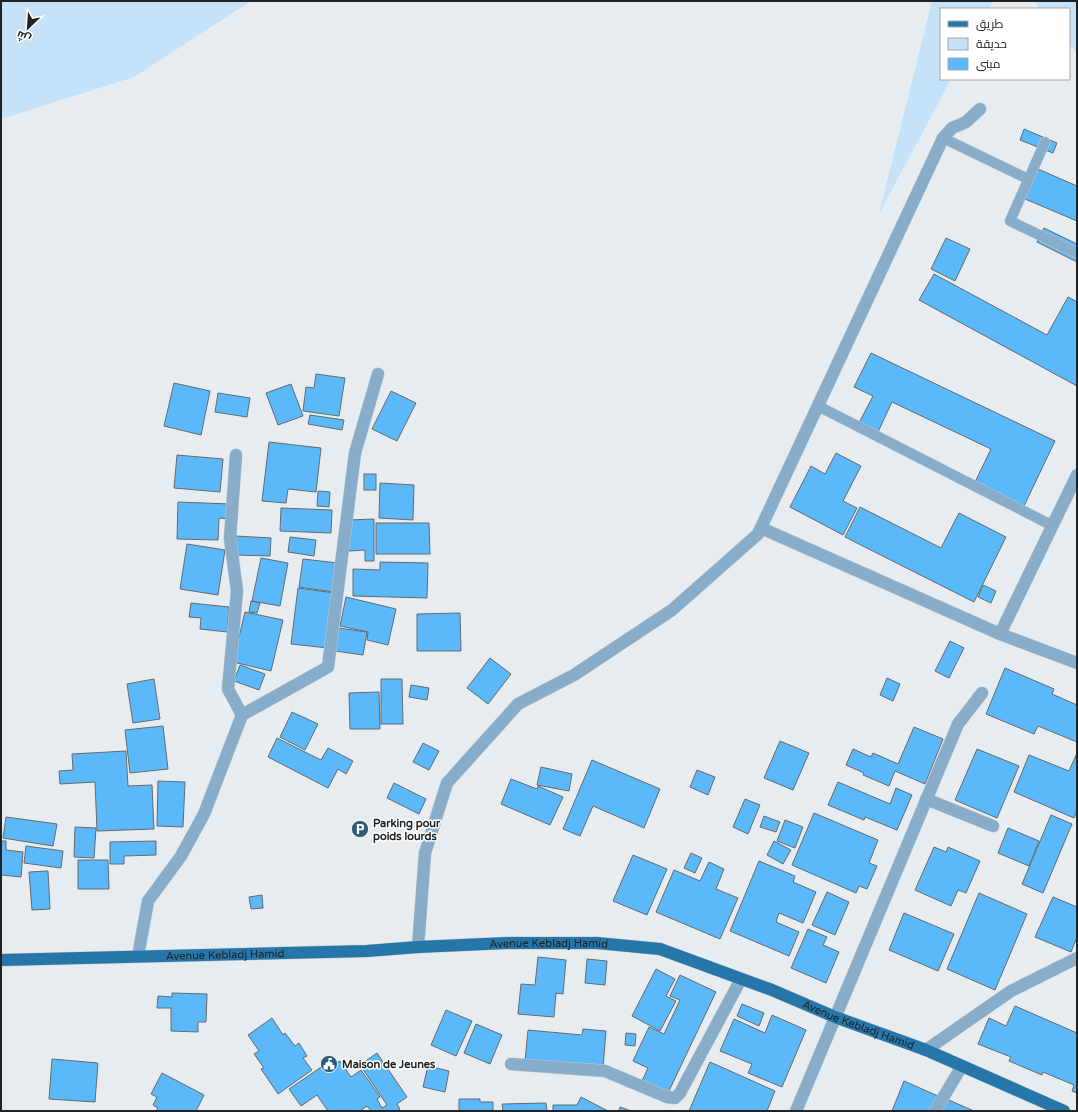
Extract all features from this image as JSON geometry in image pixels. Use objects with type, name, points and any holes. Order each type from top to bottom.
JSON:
[{"type":"main road","name":"Avenue Kebladj Hamid","points":[[1,960],[367,951],[507,943],[597,943],[660,949],[772,990],[835,1017],[926,1050],[1064,1111]]},
{"type":"street","points":[[418,947],[425,853],[447,783],[518,704],[574,676],[672,610],[758,534],[943,138],[952,128],[966,122],[980,109]]},
{"type":"street","points":[[138,956],[148,901],[181,856],[204,814],[242,715],[328,667],[355,452],[378,374]]},
{"type":"street","points":[[236,455],[230,538],[238,591],[228,689],[242,715]]},
{"type":"street","points":[[1000,634],[1077,475]]},
{"type":"street","points":[[761,528],[1000,634],[1077,663]]},
{"type":"street","points":[[796,1111],[958,724],[982,693]]},
{"type":"street","points":[[926,799],[993,826]]},
{"type":"street","points":[[926,1050],[1011,991],[1077,958]]},
{"type":"street","points":[[510,1064],[605,1071],[667,1097],[675,1098],[680,1093],[741,979]]},
{"type":"street","points":[[936,1111],[962,1066]]},
{"type":"lane","points":[[943,138],[1028,179]]},
{"type":"lane","points":[[1045,142],[1010,221],[1077,253]]},
{"type":"lane","points":[[818,406],[1053,526]]},
{"type":"green space","points":[[1,1],[251,1],[134,77],[1,119]]},
{"type":"green space","points":[[932,1],[993,1],[990,8],[940,8],[940,80],[950,80],[879,214]]},
{"type":"green space","points":[[1034,1],[1077,1],[1077,53],[1070,45],[1070,8],[1039,8]]},
{"type":"building","points":[[1024,129],[1057,143],[1053,153],[1020,140]]},
{"type":"building","points":[[1038,169],[1077,186],[1077,221],[1025,199]]},
{"type":"building","points":[[1044,228],[1077,244],[1077,262],[1037,242]]},
{"type":"building","points":[[946,238],[970,249],[955,281],[931,269]]},
{"type":"building","points":[[934,274],[1047,335],[1068,297],[1077,302],[1077,386],[919,300]]},
{"type":"building","points":[[871,353],[1055,441],[1024,506],[975,482],[991,449],[892,402],[878,432],[859,423],[873,396],[854,387]]},
{"type":"building","points":[[316,374],[345,378],[339,416],[303,411],[306,387],[314,388]]},
{"type":"building","points":[[174,383],[210,391],[201,435],[164,426]]},
{"type":"building","points":[[291,384],[303,416],[278,425],[266,393]]},
{"type":"building","points":[[391,391],[416,403],[397,441],[372,429]]},
{"type":"building","points":[[218,393],[250,398],[247,417],[215,412]]},
{"type":"building","points":[[310,415],[344,420],[342,430],[308,424]]},
{"type":"building","points":[[269,442],[321,448],[316,492],[288,489],[286,503],[262,501]]},
{"type":"building","points":[[836,453],[861,466],[843,501],[857,508],[843,535],[790,507],[811,466],[825,474]]},
{"type":"building","points":[[177,455],[223,459],[220,492],[174,488]]},
{"type":"building","points":[[364,474],[376,474],[376,490],[364,490]]},
{"type":"building","points":[[380,483],[414,485],[413,520],[379,518]]},
{"type":"building","points":[[318,491],[330,492],[329,507],[317,506]]},
{"type":"building","points":[[178,502],[230,504],[230,519],[219,518],[218,540],[177,539]]},
{"type":"building","points":[[860,507],[941,548],[959,513],[1006,537],[974,602],[845,537]]},
{"type":"building","points":[[281,508],[332,510],[331,533],[280,531]]},
{"type":"building","points":[[374,519],[374,561],[365,561],[365,550],[349,551],[349,520]]},
{"type":"building","points":[[376,523],[429,523],[430,554],[376,554]]},
{"type":"building","points":[[236,536],[271,538],[270,556],[235,555]]},
{"type":"building","points":[[290,537],[316,540],[314,556],[288,552]]},
{"type":"building","points":[[187,544],[225,550],[218,595],[180,589]]},
{"type":"building","points":[[261,558],[288,563],[280,606],[252,601]]},
{"type":"building","points":[[303,559],[338,563],[334,592],[299,587]]},
{"type":"building","points":[[380,562],[428,563],[427,598],[353,596],[353,569],[380,570]]},
{"type":"building","points":[[983,585],[996,591],[991,603],[978,597]]},
{"type":"building","points":[[298,588],[335,593],[328,648],[291,644]]},
{"type":"building","points":[[346,597],[396,609],[388,645],[367,640],[368,632],[340,626]]},
{"type":"building","points":[[251,601],[260,603],[257,613],[249,612]]},
{"type":"building","points":[[191,603],[229,607],[227,632],[200,629],[201,618],[189,617]]},
{"type":"building","points":[[245,612],[283,620],[271,671],[233,662]]},
{"type":"building","points":[[460,613],[461,651],[417,651],[417,614]]},
{"type":"building","points":[[338,628],[367,632],[363,655],[335,651]]},
{"type":"building","points":[[950,641],[964,648],[949,678],[935,671]]},
{"type":"building","points":[[490,658],[511,674],[488,704],[467,688]]},
{"type":"building","points":[[240,665],[265,674],[259,690],[234,681]]},
{"type":"building","points":[[1005,668],[1054,689],[1052,694],[1077,705],[1077,742],[1038,726],[1034,734],[986,714]]},
{"type":"building","points":[[887,678],[900,684],[893,701],[880,695]]},
{"type":"building","points":[[154,679],[160,719],[133,723],[127,684]]},
{"type":"building","points":[[381,679],[402,679],[403,724],[381,724]]},
{"type":"building","points":[[411,685],[429,688],[427,700],[409,697]]},
{"type":"building","points":[[379,692],[380,729],[350,729],[349,693]]},
{"type":"building","points":[[292,712],[318,724],[305,750],[280,737]]},
{"type":"building","points":[[163,726],[168,769],[130,773],[125,730]]},
{"type":"building","points":[[914,727],[943,739],[925,784],[895,771],[889,786],[863,775],[864,773],[846,765],[853,749],[871,757],[873,753],[898,764]]},
{"type":"building","points":[[277,738],[321,760],[328,748],[353,761],[346,774],[338,769],[328,788],[268,757]]},
{"type":"building","points":[[780,741],[809,753],[793,790],[764,778]]},
{"type":"building","points":[[423,743],[439,751],[429,770],[413,762]]},
{"type":"building","points":[[977,749],[1019,766],[997,818],[955,800]]},
{"type":"building","points":[[126,751],[128,786],[152,785],[154,829],[97,831],[95,782],[60,784],[59,771],[73,770],[72,754]]},
{"type":"building","points":[[1077,753],[1077,811],[1074,818],[1014,792],[1029,755],[1069,771]]},
{"type":"building","points":[[592,760],[660,789],[644,828],[593,806],[580,836],[563,829]]},
{"type":"building","points":[[541,767],[572,774],[569,791],[537,785]]},
{"type":"building","points":[[697,770],[715,777],[708,795],[690,787]]},
{"type":"building","points":[[511,779],[537,789],[538,786],[563,797],[550,825],[501,804]]},
{"type":"building","points":[[158,781],[185,782],[183,827],[157,826]]},
{"type":"building","points":[[838,782],[890,804],[896,788],[912,795],[897,830],[865,817],[864,820],[828,805]]},
{"type":"building","points":[[394,783],[426,799],[419,814],[387,798]]},
{"type":"building","points":[[745,799],[760,805],[748,834],[733,827]]},
{"type":"building","points":[[814,813],[878,840],[869,863],[877,866],[867,889],[859,886],[856,893],[792,865]]},
{"type":"building","points":[[1051,815],[1072,824],[1043,893],[1022,884]]},
{"type":"building","points":[[764,816],[780,822],[776,832],[760,827]]},
{"type":"building","points":[[6,817],[57,824],[53,846],[3,838]]},
{"type":"building","points":[[785,820],[803,827],[795,848],[777,841]]},
{"type":"building","points":[[75,827],[96,828],[94,858],[74,857]]},
{"type":"building","points":[[1008,828],[1039,841],[1029,866],[998,853]]},
{"type":"building","points":[[1,841],[6,841],[6,850],[23,852],[21,877],[1,875]]},
{"type":"building","points":[[156,841],[156,855],[124,856],[124,864],[110,864],[110,842]]},
{"type":"building","points":[[774,841],[791,850],[783,864],[767,855]]},
{"type":"building","points":[[26,846],[63,851],[61,868],[24,863]]},
{"type":"building","points":[[934,847],[946,852],[948,847],[980,861],[966,893],[958,890],[951,906],[915,890]]},
{"type":"building","points":[[691,853],[702,858],[695,873],[684,868]]},
{"type":"building","points":[[633,855],[667,869],[647,915],[613,901]]},
{"type":"building","points":[[78,860],[108,860],[109,889],[78,889]]},
{"type":"building","points":[[759,861],[795,876],[793,882],[816,892],[803,923],[779,913],[776,922],[799,932],[789,956],[730,931]]},
{"type":"building","points":[[709,862],[724,869],[716,889],[738,898],[720,939],[656,912],[674,870],[700,881]]},
{"type":"building","points":[[48,871],[50,909],[32,910],[29,872]]},
{"type":"building","points":[[827,892],[849,902],[835,935],[812,925]]},
{"type":"building","points":[[979,893],[1027,914],[995,990],[947,969]]},
{"type":"building","points":[[262,895],[263,908],[251,909],[249,897]]},
{"type":"building","points":[[1053,897],[1077,907],[1077,937],[1071,952],[1035,937]]},
{"type":"building","points":[[904,913],[954,934],[938,971],[889,950]]},
{"type":"building","points":[[808,929],[827,937],[823,945],[839,952],[826,983],[791,968]]},
{"type":"building","points":[[538,957],[566,960],[563,994],[556,993],[554,1017],[518,1014],[521,984],[535,985]]},
{"type":"building","points":[[587,959],[607,961],[605,985],[585,983]]},
{"type":"building","points":[[656,969],[675,979],[666,996],[676,1001],[660,1031],[632,1016]]},
{"type":"building","points":[[680,975],[716,992],[668,1093],[642,1081],[648,1068],[633,1061],[649,1027],[664,1034],[680,1000],[670,996]]},
{"type":"building","points":[[172,993],[207,994],[206,1022],[198,1022],[198,1032],[171,1031],[171,1008],[157,1008],[158,996],[172,997]]},
{"type":"building","points":[[742,1004],[764,1013],[759,1026],[737,1016]]},
{"type":"building","points":[[1015,1006],[1077,1033],[1077,1093],[1072,1091],[1074,1085],[1043,1072],[1042,1075],[1009,1061],[1011,1057],[978,1044],[989,1018],[1006,1026]]},
{"type":"building","points":[[446,1010],[472,1021],[456,1056],[431,1045]]},
{"type":"building","points":[[772,1015],[806,1030],[782,1087],[748,1073],[752,1064],[720,1051],[734,1019],[765,1033]]},
{"type":"building","points":[[272,1018],[283,1035],[285,1033],[295,1046],[299,1043],[307,1056],[303,1058],[312,1070],[278,1094],[261,1069],[264,1068],[254,1054],[259,1051],[248,1035]]},
{"type":"building","points":[[476,1024],[502,1035],[490,1064],[464,1053]]},
{"type":"building","points":[[583,1029],[606,1031],[603,1067],[525,1061],[528,1030],[582,1035]]},
{"type":"building","points":[[626,1033],[636,1034],[635,1046],[625,1045]]},
{"type":"building","points":[[377,1053],[407,1097],[397,1104],[400,1109],[397,1111],[371,1111],[367,1106],[360,1111],[328,1111],[317,1095],[301,1106],[289,1089],[333,1059],[336,1063],[340,1061],[351,1077],[361,1070],[380,1097],[377,1099],[382,1108],[387,1105],[360,1065]]},
{"type":"building","points":[[52,1059],[98,1063],[95,1102],[49,1099]]},
{"type":"building","points":[[710,1062],[775,1091],[767,1111],[689,1111]]},
{"type":"building","points":[[428,1066],[449,1071],[445,1092],[423,1087]]},
{"type":"building","points":[[162,1073],[204,1095],[196,1111],[156,1111],[158,1108],[153,1105],[157,1097],[151,1094]]},
{"type":"building","points":[[904,1081],[938,1096],[931,1111],[892,1111]]},
{"type":"building","points":[[581,1097],[608,1111],[553,1111],[553,1105],[577,1105]]},
{"type":"building","points":[[944,1098],[974,1111],[939,1111]]},
{"type":"building","points":[[459,1099],[480,1099],[480,1102],[493,1102],[493,1111],[459,1111]]},
{"type":"building","points":[[546,1103],[547,1111],[503,1111],[502,1104]]},
{"type":"building","points":[[620,1107],[631,1111],[619,1111]]},
{"type":"place","name":"Parking pour poids lourds","points":[[360,829]]},
{"type":"place","name":"Maison de Jeunes","points":[[329,1064]]}]
